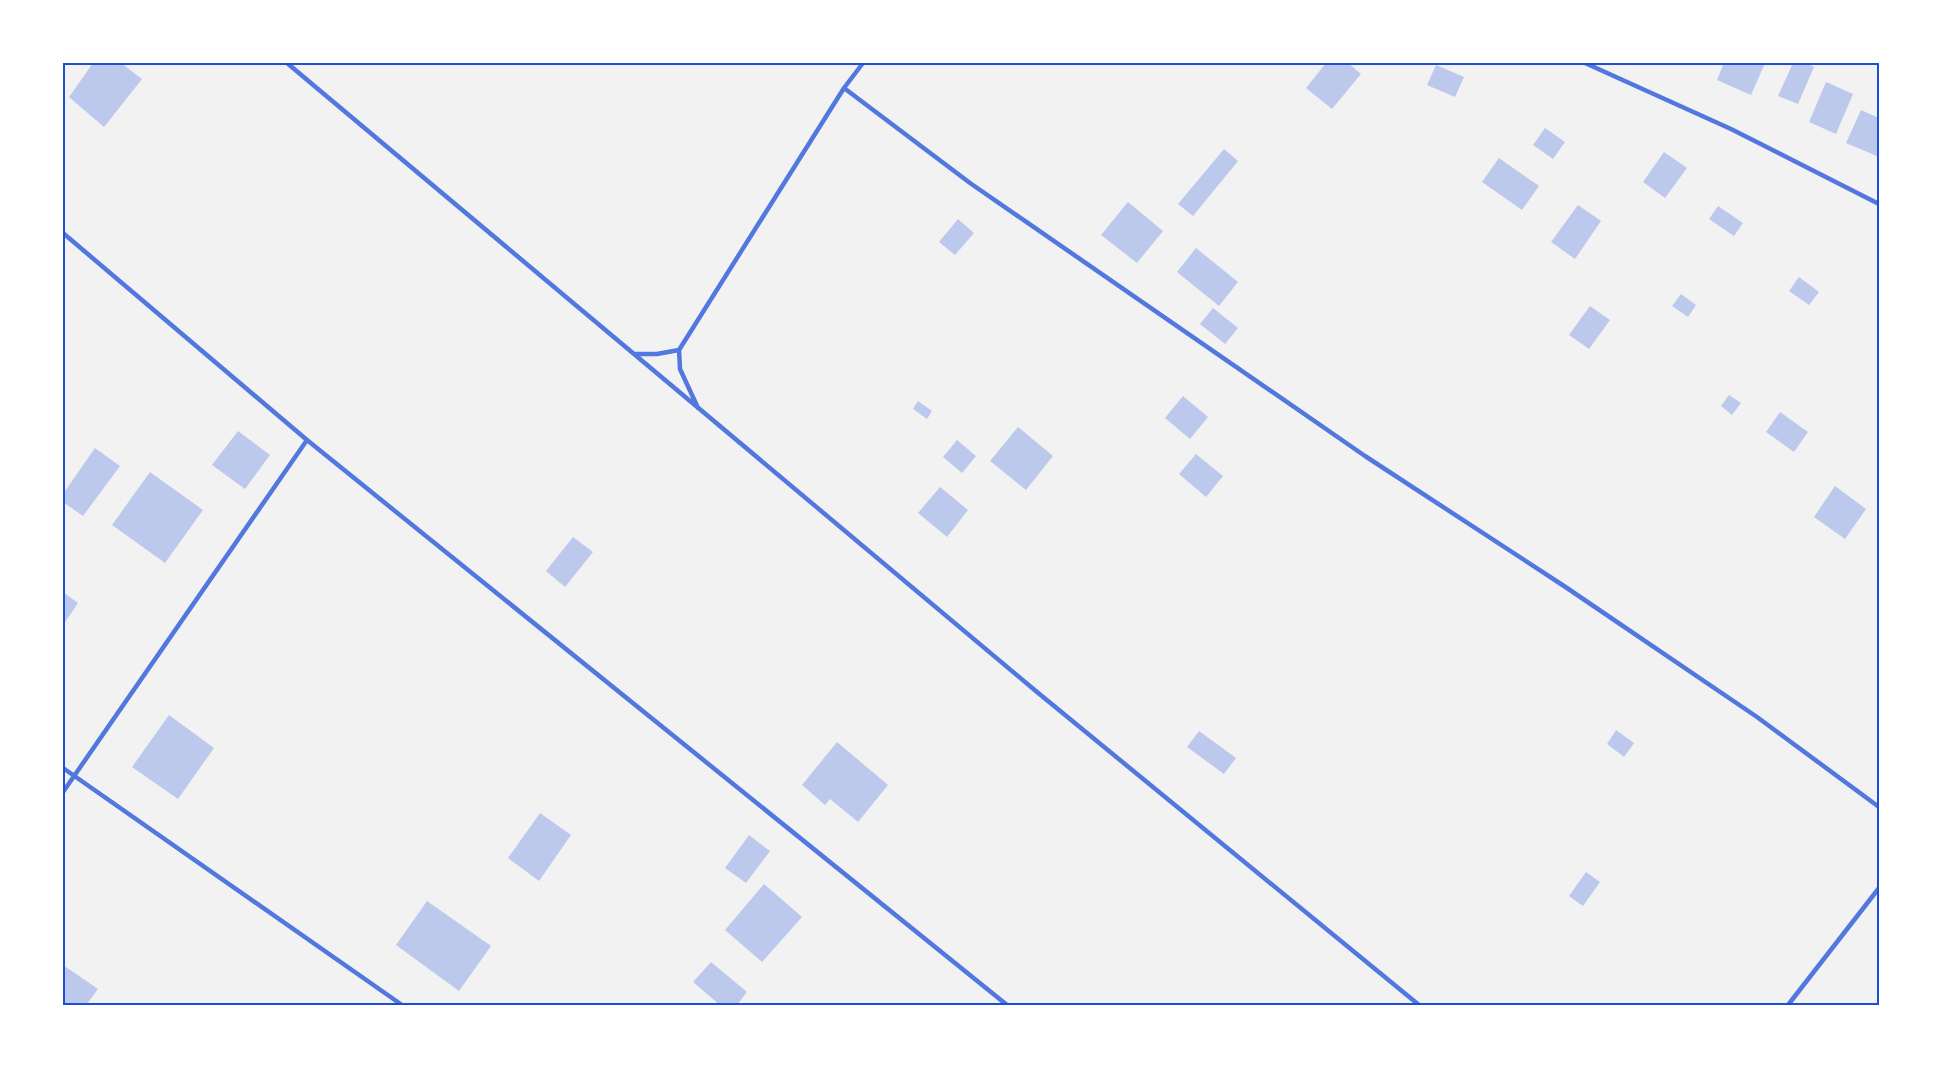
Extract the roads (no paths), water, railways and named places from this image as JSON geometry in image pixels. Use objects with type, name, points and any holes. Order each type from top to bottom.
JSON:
[{"type":"lane","points":[[286,63],[1046,699],[1419,1005]]},
{"type":"lane","points":[[699,410],[680,369],[679,350],[844,88],[863,63]]},
{"type":"lane","points":[[1585,63],[1731,129],[1879,204]]},
{"type":"lane","points":[[844,88],[970,183],[1365,456],[1564,586],[1757,717],[1879,807]]},
{"type":"lane","points":[[63,233],[307,440],[1006,1005]]},
{"type":"lane","points":[[634,354],[657,354],[679,350]]},
{"type":"lane","points":[[63,792],[307,440]]},
{"type":"lane","points":[[63,768],[402,1005]]},
{"type":"lane","points":[[1788,1005],[1879,888]]}]
